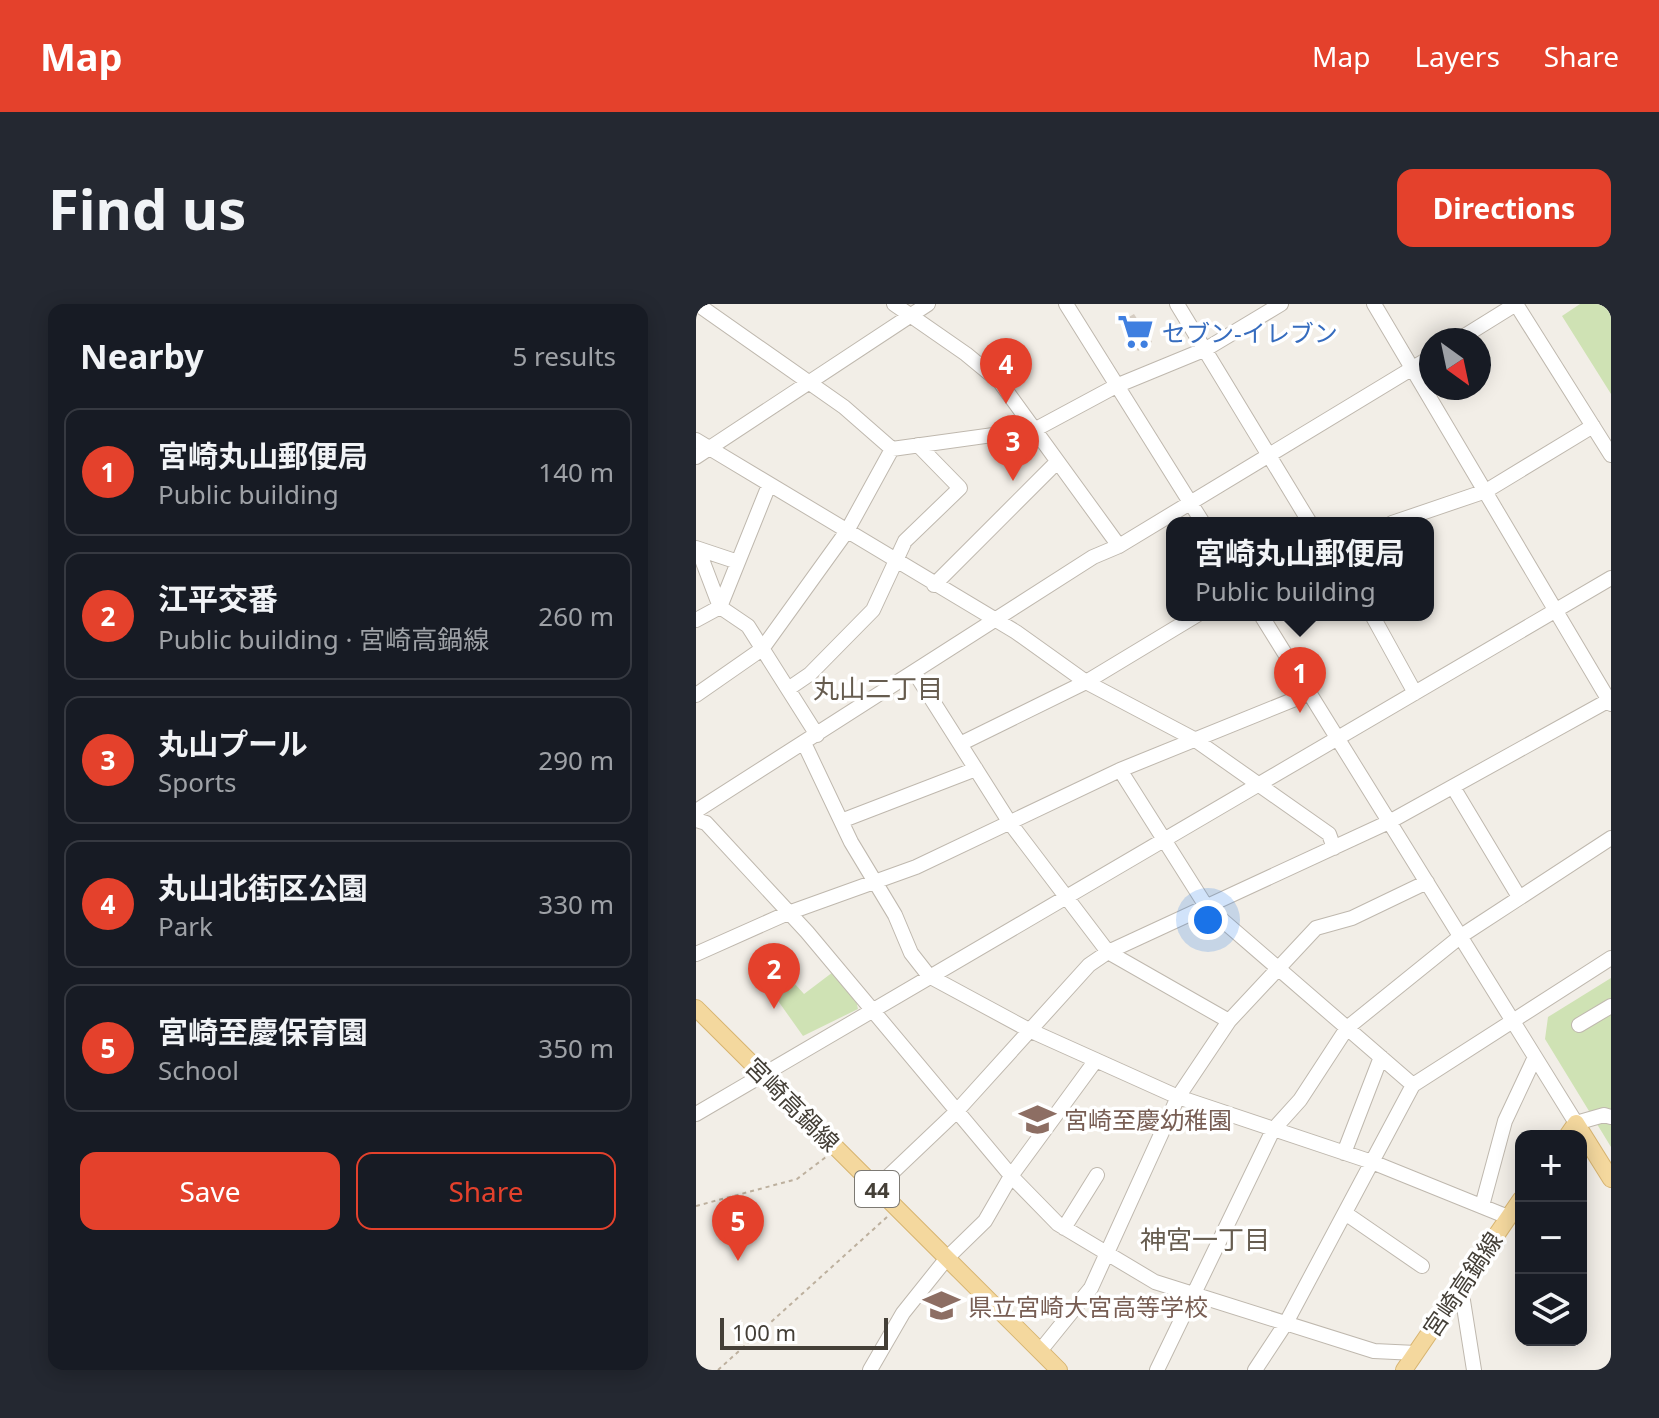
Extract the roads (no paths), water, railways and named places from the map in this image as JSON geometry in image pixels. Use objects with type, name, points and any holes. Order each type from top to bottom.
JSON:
[{"type":"main road","name":"宮崎高鍋線","points":[[696,1008],[1059,1370]]},
{"type":"main road","points":[[1572,1129],[1611,1179]]},
{"type":"main road","name":"宮崎高鍋線","points":[[1404,1370],[1519,1202]]},
{"type":"street","points":[[697,304],[844,407],[892,449],[1036,429],[1116,386],[1206,349],[1281,304]]},
{"type":"street","points":[[894,304],[966,354],[1000,382],[1119,546]]},
{"type":"street","points":[[700,449],[809,385],[928,304]]},
{"type":"street","points":[[1066,304],[1199,517]]},
{"type":"street","points":[[1177,304],[1306,517]]},
{"type":"street","points":[[876,1188],[956,1112],[1089,965],[1108,952],[1389,822],[1610,701],[1374,304]]},
{"type":"street","points":[[1477,328],[1516,304],[1611,455]]},
{"type":"street","points":[[696,811],[1093,557],[1119,546],[1419,365]]},
{"type":"street","points":[[1410,517],[1486,491],[1593,426]]},
{"type":"street","points":[[788,689],[810,674],[873,610],[905,541],[960,488],[918,445]]},
{"type":"street","points":[[700,449],[769,485],[996,620],[1086,682],[1194,739],[1260,782],[1329,834],[1334,848]]},
{"type":"street","points":[[696,695],[762,649],[847,531],[892,449]]},
{"type":"street","points":[[934,585],[1056,463]]},
{"type":"street","points":[[696,620],[720,607],[769,485]]},
{"type":"street","points":[[697,549],[738,562]]},
{"type":"street","points":[[697,549],[720,607],[748,626],[788,689],[841,821],[895,915],[911,953],[929,976],[1029,1030],[1178,1097],[1372,1162],[1508,1217]]},
{"type":"street","points":[[696,1114],[761,1073],[1611,578]]},
{"type":"street","points":[[960,744],[1086,682],[1187,621]]},
{"type":"street","points":[[1265,621],[1535,1057],[1572,1129],[1604,1115],[1611,1117]]},
{"type":"street","points":[[1375,621],[1415,693]]},
{"type":"street","points":[[915,673],[1010,823],[1108,952],[1229,1021]]},
{"type":"street","points":[[696,954],[788,913],[916,867],[1120,770],[1310,693]]},
{"type":"street","points":[[841,821],[976,769]]},
{"type":"street","points":[[1120,770],[1206,906],[1413,1085]]},
{"type":"street","points":[[1453,787],[1519,897]]},
{"type":"street","points":[[696,820],[706,823],[848,979],[870,1010],[1011,1176],[1064,1228],[1155,1282],[1374,1351],[1416,1353]]},
{"type":"street","points":[[1157,1370],[1191,1294],[1273,1130],[1300,1100],[1347,1028],[1461,936],[1611,838]]},
{"type":"street","points":[[1040,1351],[1091,1288],[1178,1097],[1229,1021],[1316,928],[1352,918],[1427,882]]},
{"type":"street","points":[[1255,1370],[1286,1323],[1413,1085],[1610,961]]},
{"type":"street","points":[[1579,1025],[1611,1006]]},
{"type":"street","points":[[1344,1153],[1381,1057]]},
{"type":"street","points":[[1482,1206],[1505,1121],[1535,1057]]},
{"type":"street","points":[[870,1370],[903,1313],[947,1258],[985,1221],[1011,1176],[1096,1060]]},
{"type":"street","points":[[1064,1228],[1097,1175]]},
{"type":"street","points":[[1345,1213],[1422,1266]]},
{"type":"street","points":[[1461,1288],[1474,1370]]},
{"type":"place","name":"セブン-イレブン","points":[[1136,332]]},
{"type":"place","name":"丸山北街区公園","points":[[1006,404]]},
{"type":"place","name":"丸山プール","points":[[1013,481]]},
{"type":"place","name":"宮崎丸山郵便局","points":[[1300,713]]},
{"type":"place","name":"江平交番","points":[[774,1009]]},
{"type":"place","name":"宮崎至慶幼稚園","points":[[1038,1119]]},
{"type":"place","name":"宮崎至慶保育園","points":[[738,1261]]},
{"type":"place","name":"県立宮崎大宮高等学校","points":[[942,1306]]},
{"type":"district","name":"丸山二丁目","points":[[878,688]]},
{"type":"district","name":"神宮一丁目","points":[[1205,1239]]}]
